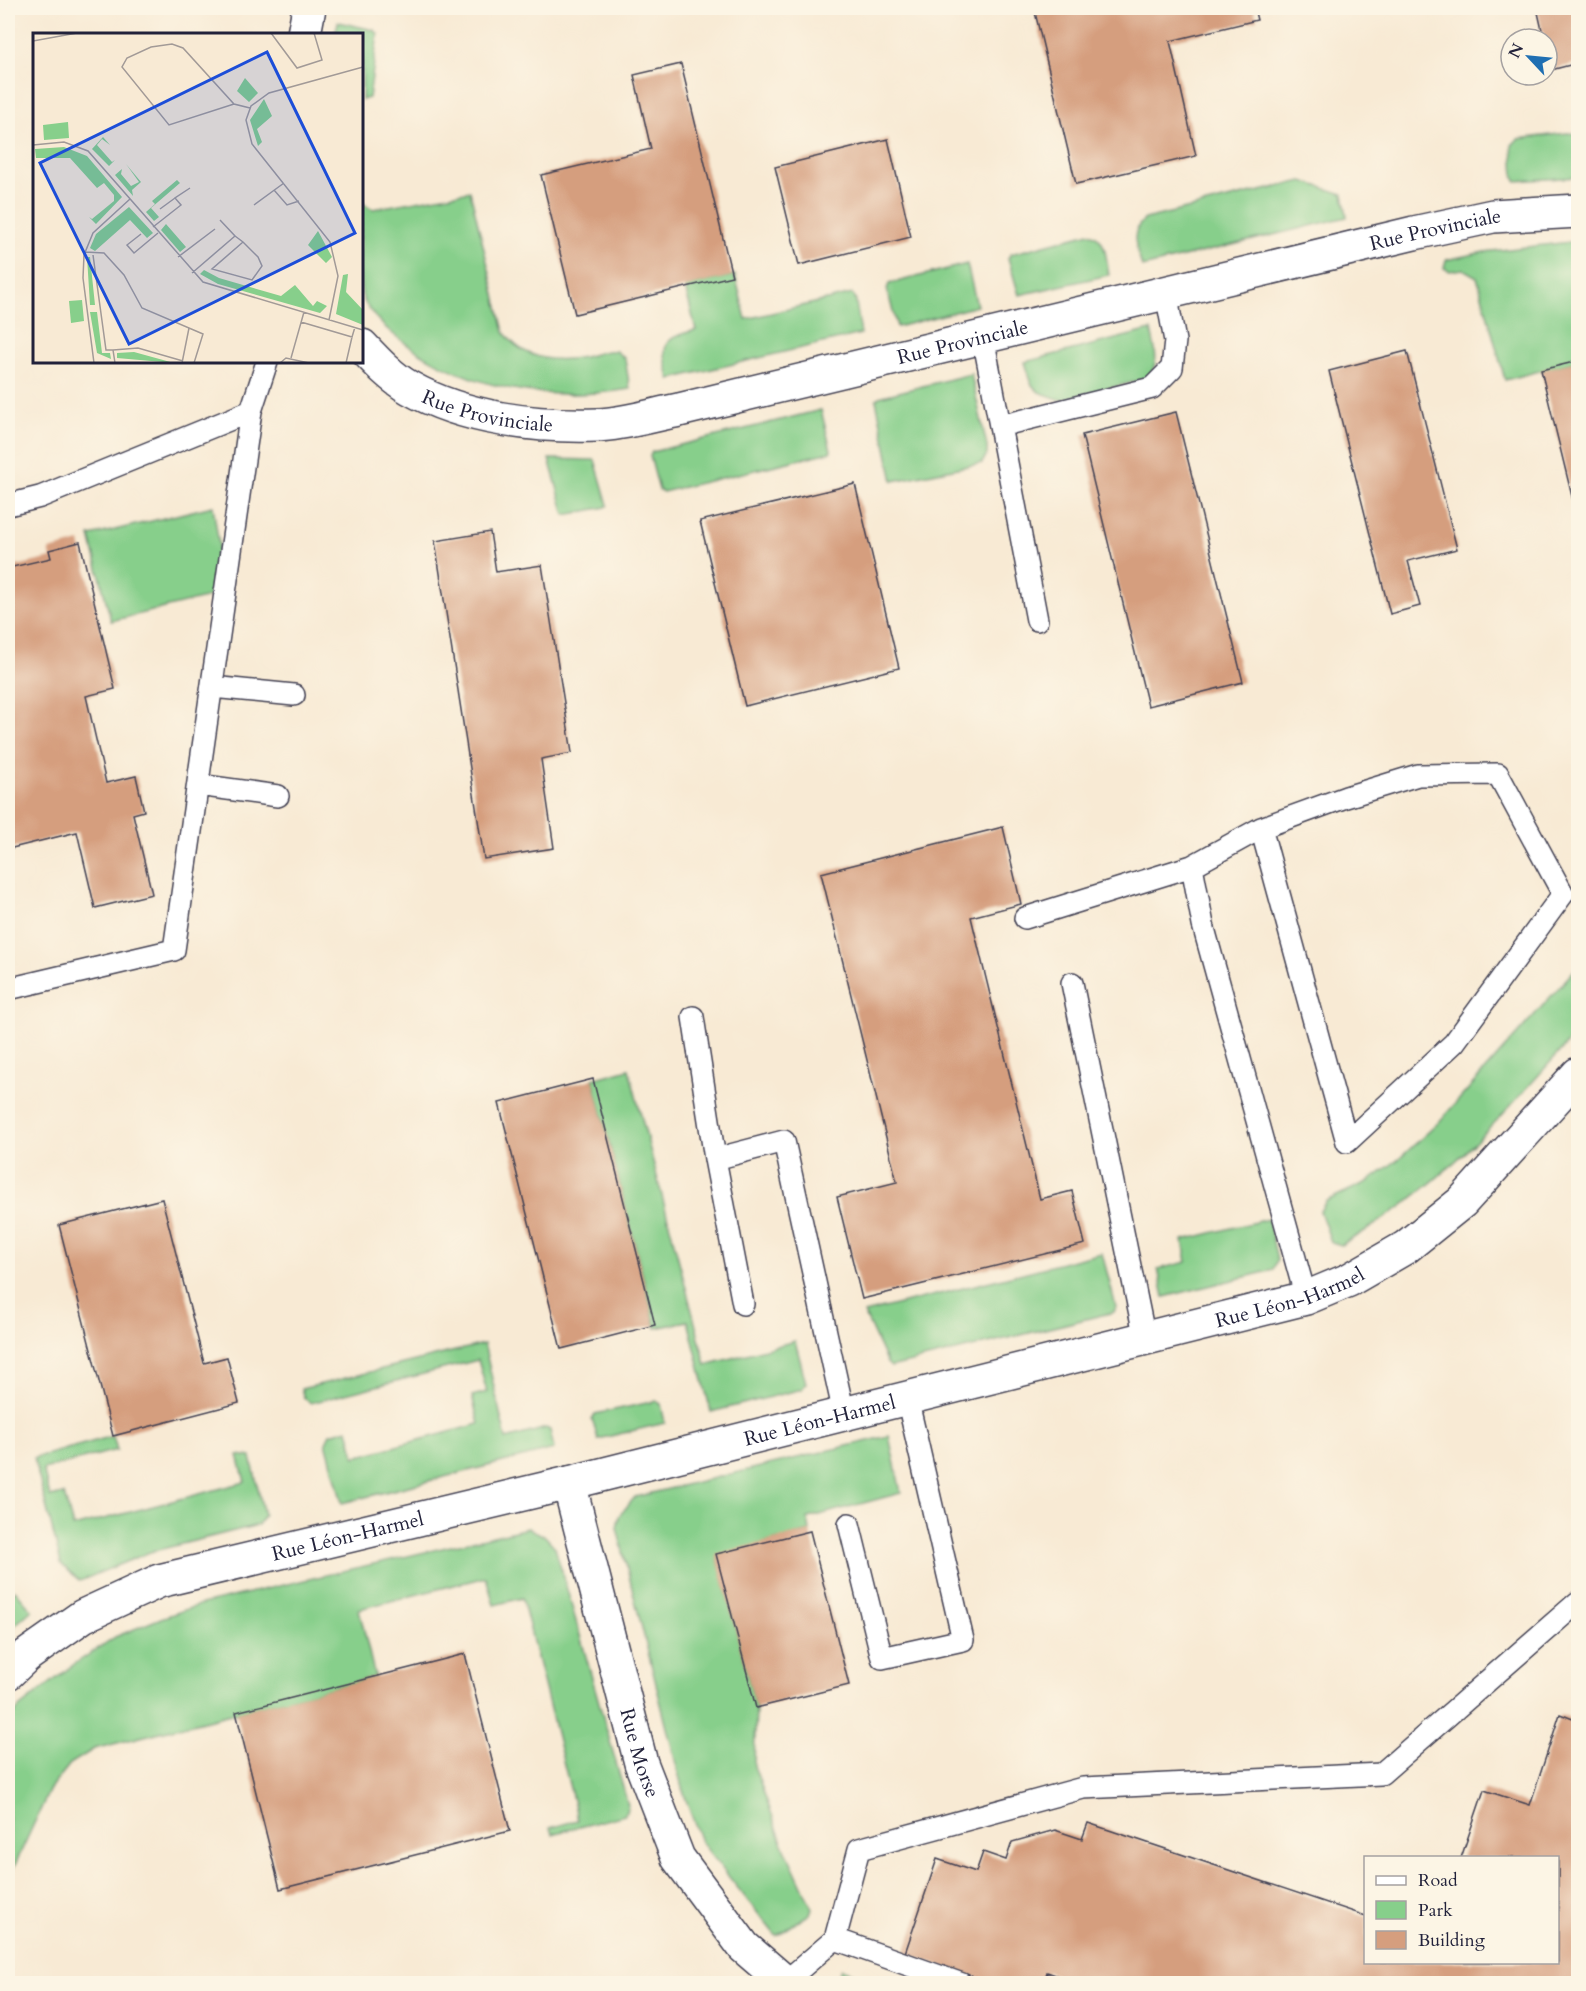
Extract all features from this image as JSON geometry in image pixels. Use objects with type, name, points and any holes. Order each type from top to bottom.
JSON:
[{"type":"street","points":[[304,33],[309,8]]},
{"type":"street","name":"Rue Provinciale","points":[[363,347],[410,388],[471,412],[529,423],[600,425],[679,410],[1493,216],[1578,211]]},
{"type":"street","name":"Rue Léon-Harmel","points":[[8,1673],[26,1656],[83,1616],[159,1581],[568,1483],[1306,1298],[1349,1280],[1406,1247],[1462,1202],[1578,1074]]},
{"type":"street","name":"Rue Morse","points":[[568,1483],[640,1763],[678,1858],[744,1947],[786,1983]]},
{"type":"lane","points":[[1000,426],[1152,388],[1172,368],[1175,341],[1166,293]]},
{"type":"lane","points":[[983,337],[1037,620]]},
{"type":"lane","points":[[8,989],[174,950],[251,411],[267,363]]},
{"type":"lane","points":[[8,505],[40,497],[251,411]]},
{"type":"lane","points":[[212,687],[294,695]]},
{"type":"lane","points":[[1025,918],[1192,866],[1261,828],[1418,775],[1498,774],[1563,894],[1454,1043],[1347,1142],[1261,828]]},
{"type":"lane","points":[[198,785],[278,796]]},
{"type":"lane","points":[[1192,866],[1206,936],[1306,1298]]},
{"type":"lane","points":[[1072,983],[1145,1339]]},
{"type":"lane","points":[[693,1017],[715,1159],[743,1304]]},
{"type":"lane","points":[[715,1159],[784,1141],[844,1414]]},
{"type":"lane","points":[[849,1524],[882,1658],[963,1640],[907,1398]]},
{"type":"lane","points":[[786,1983],[835,1939],[859,1849],[1083,1788],[1381,1774],[1578,1602]]},
{"type":"lane","points":[[835,1939],[962,1983]]},
{"type":"green space","points":[[338,22],[374,30],[378,34],[369,98],[363,100],[363,33],[335,33]]},
{"type":"green space","points":[[1567,133],[1578,134],[1578,177],[1516,181],[1512,145],[1518,139]]},
{"type":"green space","points":[[1302,181],[1343,194],[1347,217],[1142,267],[1135,235],[1145,219]]},
{"type":"green space","points":[[470,191],[504,332],[511,341],[529,353],[550,359],[573,359],[604,351],[616,351],[625,359],[630,389],[566,394],[505,387],[447,368],[419,353],[389,331],[363,300],[363,204],[373,209]]},
{"type":"green space","points":[[1089,233],[1095,235],[1102,244],[1109,275],[1019,295],[1008,258],[1011,254]]},
{"type":"green space","points":[[1578,241],[1578,361],[1505,380],[1477,277],[1463,269],[1450,271],[1444,268],[1446,260],[1484,252]]},
{"type":"green space","points":[[967,264],[977,306],[897,327],[887,289],[889,284]]},
{"type":"green space","points":[[735,275],[746,319],[852,294],[855,297],[861,334],[670,379],[665,359],[666,346],[675,337],[696,330],[685,287]]},
{"type":"green space","points":[[1151,330],[1155,362],[1151,374],[1146,379],[1061,400],[1039,392],[1032,385],[1025,362]]},
{"type":"green space","points":[[971,374],[987,446],[987,454],[982,463],[893,481],[876,400],[879,397]]},
{"type":"green space","points":[[821,410],[830,452],[663,492],[659,490],[650,456],[652,452]]},
{"type":"green space","points":[[549,459],[595,460],[608,505],[565,515]]},
{"type":"green space","points":[[213,506],[219,545],[209,597],[111,621],[90,536]]},
{"type":"green space","points":[[1578,966],[1578,1031],[1497,1120],[1440,1175],[1376,1224],[1341,1245],[1331,1242],[1320,1211],[1326,1201],[1369,1181],[1400,1158],[1438,1123]]},
{"type":"green space","points":[[629,1069],[706,1365],[795,1341],[806,1383],[802,1389],[711,1412],[688,1321],[656,1328],[593,1079]]},
{"type":"green space","points":[[1268,1219],[1277,1260],[1273,1270],[1164,1297],[1158,1269],[1187,1262],[1183,1240]]},
{"type":"green space","points":[[1102,1253],[1116,1307],[1114,1312],[891,1367],[864,1313]]},
{"type":"green space","points":[[484,1344],[506,1439],[546,1428],[550,1430],[554,1449],[342,1503],[326,1442],[330,1434],[348,1429],[355,1457],[479,1424],[472,1396],[487,1392],[478,1360],[311,1403],[304,1398],[301,1389]]},
{"type":"green space","points":[[656,1401],[661,1404],[665,1423],[598,1439],[592,1419],[595,1414]]},
{"type":"green space","points":[[113,1436],[117,1450],[43,1469],[50,1497],[64,1494],[73,1527],[245,1482],[238,1455],[251,1457],[264,1515],[258,1525],[150,1552],[80,1581],[61,1564],[34,1458]]},
{"type":"green space","points":[[889,1436],[901,1493],[808,1518],[810,1531],[717,1555],[756,1708],[754,1766],[782,1842],[812,1908],[810,1914],[776,1936],[701,1842],[682,1788],[617,1528],[619,1516],[635,1497]]},
{"type":"green space","points":[[528,1528],[545,1536],[555,1547],[628,1805],[625,1815],[552,1834],[550,1828],[578,1820],[522,1598],[494,1605],[486,1577],[359,1609],[375,1677],[94,1749],[70,1764],[50,1789],[8,1880],[8,1720],[20,1707],[73,1665],[115,1637],[202,1604]]},
{"type":"green space","points":[[15,1590],[32,1610],[8,1631],[8,1596]]},
{"type":"green space","points":[[841,1969],[881,1983],[834,1983]]},
{"type":"building","points":[[1034,8],[1254,8],[1257,20],[1170,41],[1196,156],[1076,184]]},
{"type":"building","points":[[1537,8],[1578,8],[1578,63],[1559,68],[1559,27],[1541,27]]},
{"type":"building","points":[[681,64],[732,276],[575,314],[541,175],[651,149],[634,75]]},
{"type":"building","points":[[888,139],[911,237],[799,265],[775,167]]},
{"type":"building","points":[[1407,351],[1457,549],[1408,561],[1420,606],[1390,614],[1329,371]]},
{"type":"building","points":[[1578,361],[1578,521],[1541,370]]},
{"type":"building","points":[[1176,412],[1243,682],[1148,706],[1082,435]]},
{"type":"building","points":[[855,484],[899,668],[745,706],[700,521]]},
{"type":"building","points":[[490,532],[496,572],[542,565],[572,753],[541,759],[554,848],[484,859],[435,541]]},
{"type":"building","points":[[80,542],[115,689],[86,696],[106,783],[136,776],[144,811],[133,814],[152,894],[95,908],[77,832],[8,849],[8,568],[51,558],[49,550]]},
{"type":"building","points":[[1003,827],[1021,904],[971,917],[1040,1199],[1072,1191],[1085,1244],[862,1299],[837,1197],[897,1182],[821,873]]},
{"type":"building","points":[[593,1079],[655,1325],[561,1349],[499,1103]]},
{"type":"building","points":[[162,1199],[204,1363],[227,1357],[239,1403],[113,1436],[59,1225]]},
{"type":"building","points":[[810,1531],[849,1685],[756,1708],[716,1554]]},
{"type":"building","points":[[465,1654],[510,1831],[280,1889],[236,1712]]},
{"type":"building","points":[[1560,1714],[1578,1721],[1578,1984],[1081,1984],[1047,1972],[1043,1984],[994,1984],[905,1953],[937,1859],[976,1872],[983,1852],[1006,1860],[1012,1842],[1055,1830],[1082,1839],[1088,1823],[1364,1915],[1364,1964],[1559,1964],[1559,1856],[1462,1856],[1484,1790],[1530,1805]]}]
